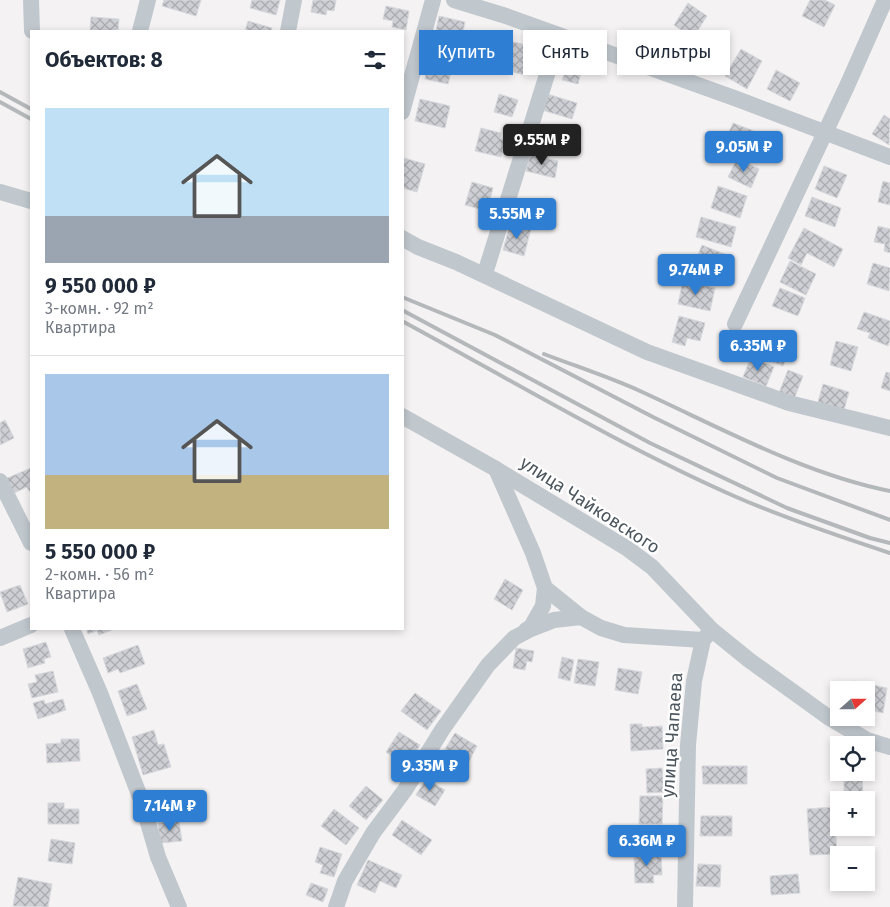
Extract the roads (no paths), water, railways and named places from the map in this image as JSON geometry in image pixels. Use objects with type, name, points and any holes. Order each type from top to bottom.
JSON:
[{"type":"street","points":[[31,0],[32,30]]},
{"type":"street","points":[[140,30],[148,0]]},
{"type":"street","points":[[288,30],[294,0]]},
{"type":"street","points":[[404,105],[433,0]]},
{"type":"street","points":[[454,0],[543,30]]},
{"type":"street","points":[[735,324],[826,132],[885,0]]},
{"type":"street","points":[[607,53],[890,157]]},
{"type":"street","points":[[487,267],[547,75]]},
{"type":"street","points":[[0,192],[30,201]]},
{"type":"street","points":[[404,239],[647,352],[789,403],[890,428]]},
{"type":"street","name":"улица Чайковского","points":[[404,417],[496,469],[628,549],[652,567],[707,635],[749,660],[828,717],[867,740],[890,747]]},
{"type":"street","points":[[336,907],[345,881],[373,833],[405,790],[442,730],[488,665],[514,638],[531,627],[543,606],[545,588],[533,554],[496,469]]},
{"type":"street","points":[[0,481],[30,541]]},
{"type":"street","points":[[545,588],[581,617],[601,628],[624,635],[707,635]]},
{"type":"street","points":[[514,638],[554,620],[581,617]]},
{"type":"street","points":[[0,638],[30,625]]},
{"type":"street","points":[[72,630],[100,693],[139,793],[158,857],[179,907]]},
{"type":"street","name":"улица Чапаева","points":[[685,907],[688,745],[694,680],[707,635]]},
{"type":"railway","points":[[0,92],[30,108]]},
{"type":"railway","points":[[0,102],[30,118]]},
{"type":"railway","points":[[404,298],[495,335],[653,417],[777,478],[890,520]]},
{"type":"railway","points":[[404,311],[650,443],[787,508],[870,538],[890,543]]},
{"type":"railway","points":[[404,322],[566,412],[692,477],[772,512],[890,553]]},
{"type":"railway","points":[[544,354],[628,386],[794,461],[826,473],[890,491]]}]
